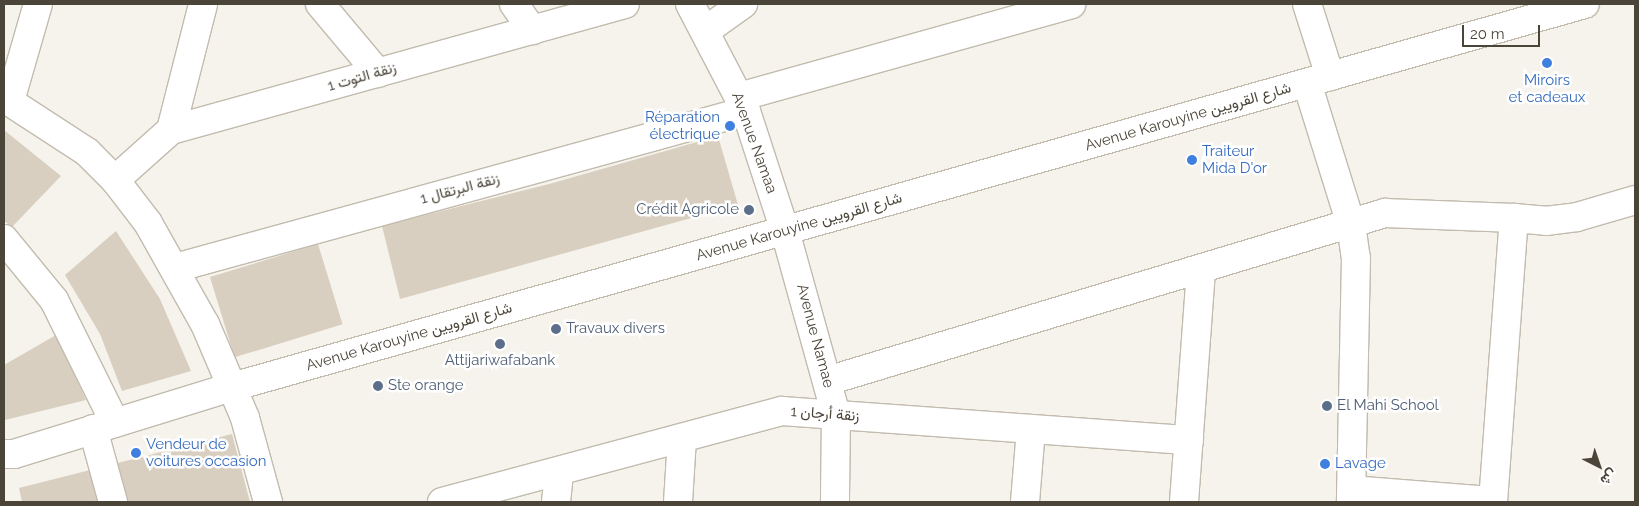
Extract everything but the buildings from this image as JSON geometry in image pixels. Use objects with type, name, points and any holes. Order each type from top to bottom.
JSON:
[{"type":"street","points":[[38,4],[7,100],[87,152],[115,180],[148,223],[205,324],[245,418],[268,502]]},
{"type":"street","points":[[171,130],[203,4]]},
{"type":"street","points":[[320,4],[378,73]]},
{"type":"street","points":[[514,4],[532,30]]},
{"type":"street","name":"زنقة التوت 1","points":[[115,180],[171,130],[625,4]]},
{"type":"street","name":"Avenue Namaa","points":[[690,4],[742,104],[785,231]]},
{"type":"street","points":[[705,31],[743,4]]},
{"type":"street","name":"زنقة البرتقال 1","points":[[175,268],[742,104],[1071,4]]},
{"type":"street","points":[[1307,4],[1319,80],[1356,258],[1351,496],[1493,502],[1514,218]]},
{"type":"street","name":"Avenue Karouyine شارع القرويين","points":[[7,457],[232,387],[1585,4]]},
{"type":"street","points":[[827,381],[1201,270],[1385,213],[1546,220],[1577,217],[1635,200]]},
{"type":"street","name":"Avenue Namae","points":[[785,231],[836,415],[835,502]]},
{"type":"street","points":[[4,239],[54,300],[104,426],[113,502]]},
{"type":"street","points":[[1184,502],[1201,270]]},
{"type":"street","name":"زنقة أرجان 1","points":[[442,502],[782,411],[1189,440]]},
{"type":"street","points":[[1025,502],[1031,429]]},
{"type":"street","points":[[678,502],[682,438]]},
{"type":"street","points":[[556,502],[559,471]]},
{"type":"place","name":"Miroirs et cadeaux","points":[[1547,63]]},
{"type":"place","name":"Réparation électrique","points":[[730,126]]},
{"type":"place","name":"Traiteur Mida D'or","points":[[1192,160]]},
{"type":"place","name":"Crédit Agricole","points":[[749,210]]},
{"type":"place","name":"Travaux divers","points":[[556,329]]},
{"type":"place","name":"Attijariwafabank","points":[[500,344]]},
{"type":"place","name":"Ste orange","points":[[378,386]]},
{"type":"place","name":"El Mahi School","points":[[1327,406]]},
{"type":"place","name":"Vendeur de voitures occasion","points":[[136,453]]},
{"type":"place","name":"Lavage","points":[[1325,464]]}]
